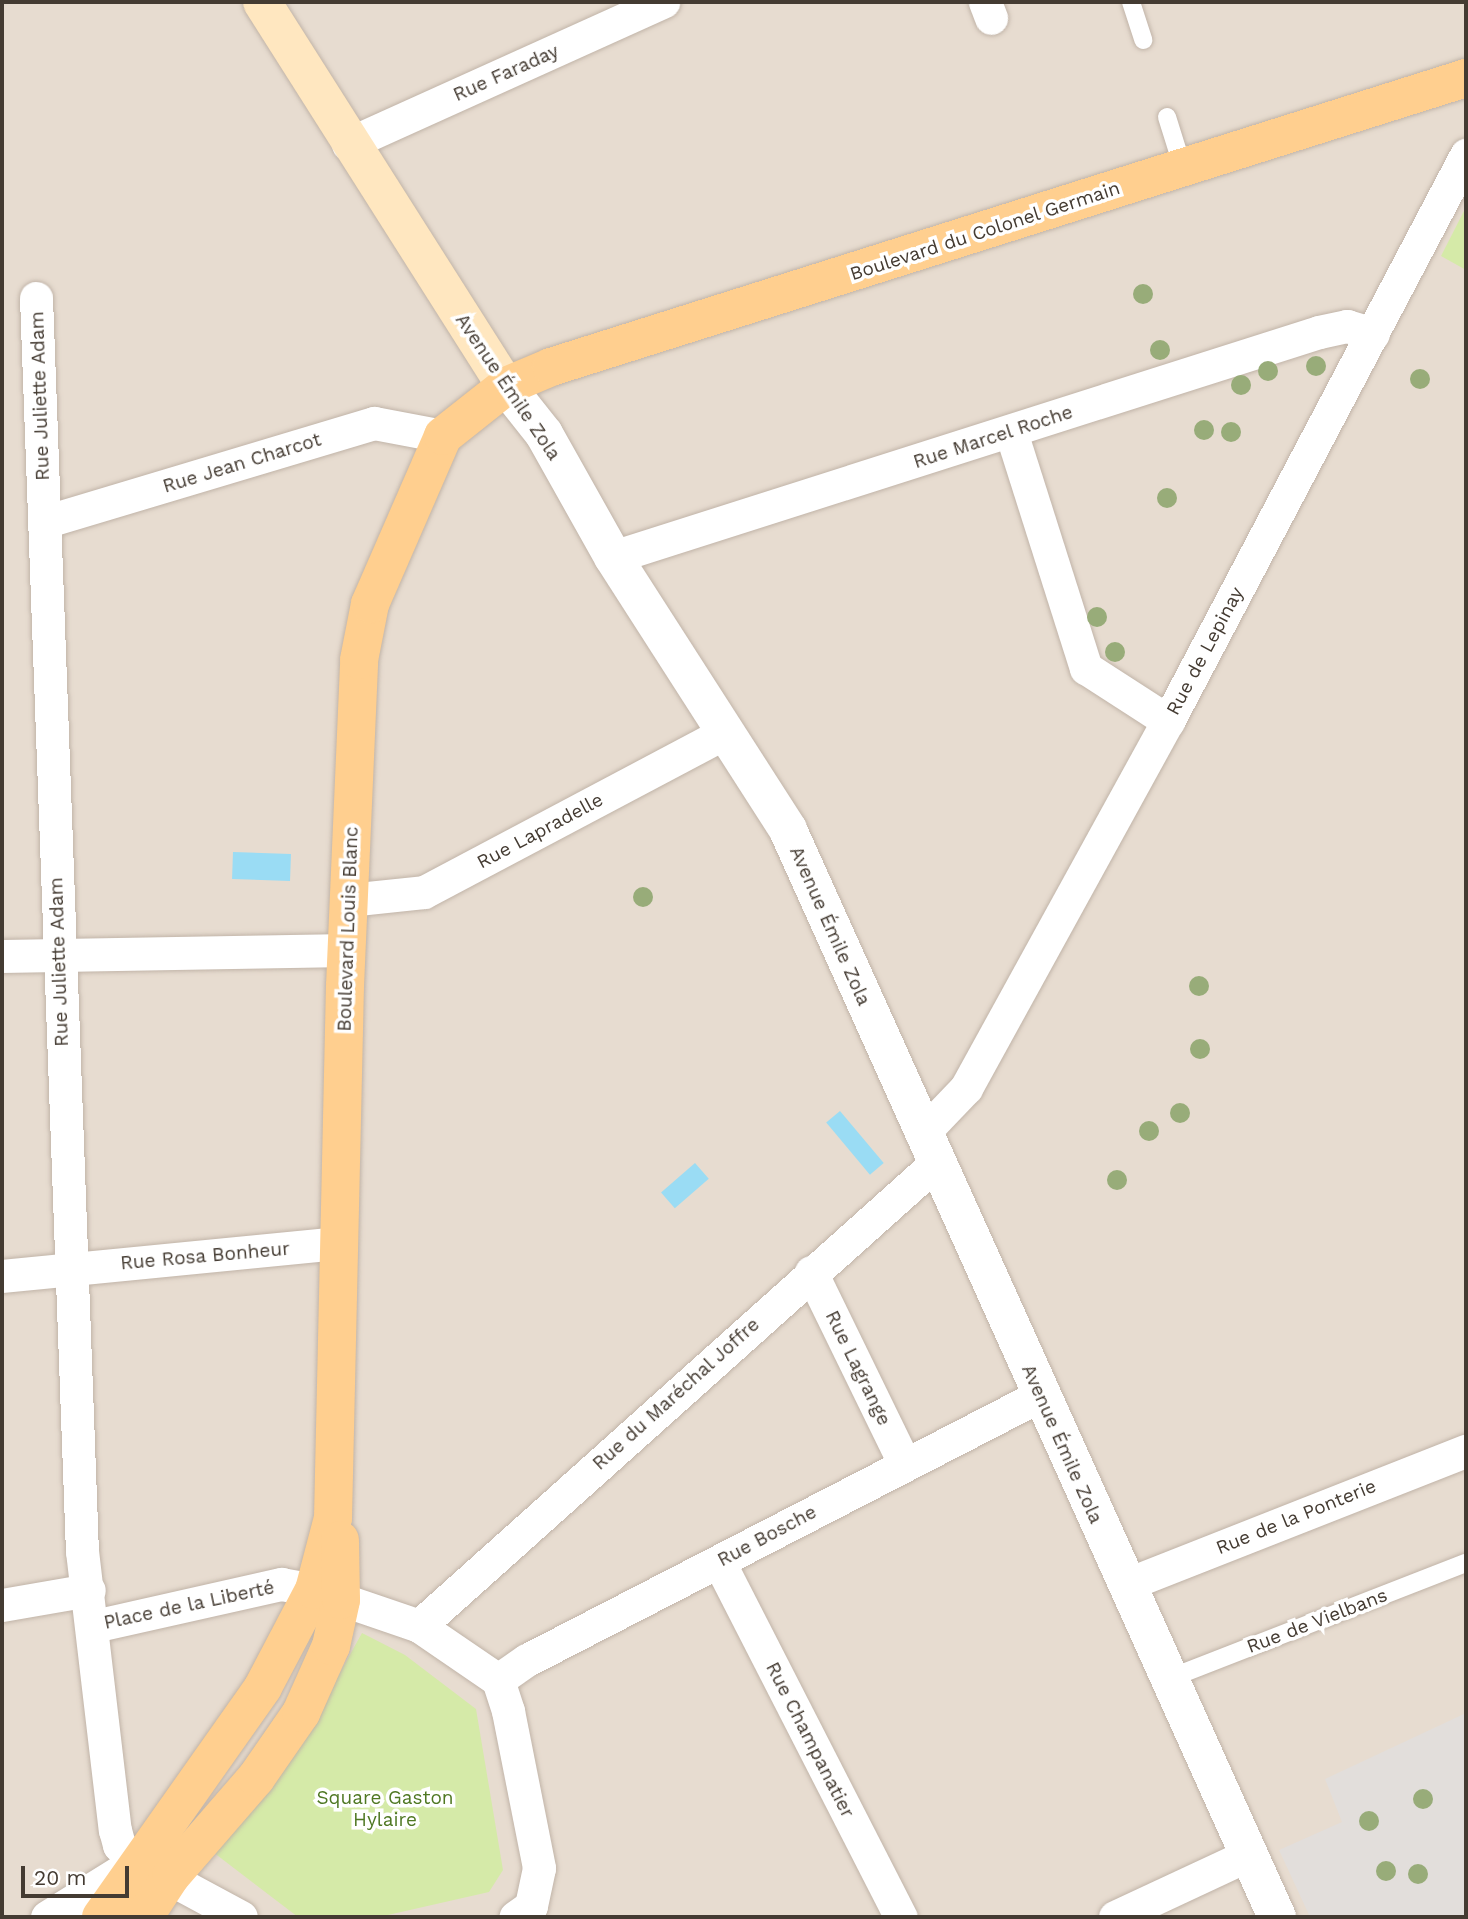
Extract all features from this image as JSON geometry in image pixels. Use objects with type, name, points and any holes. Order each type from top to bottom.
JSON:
[{"type":"main road","name":"Avenue Émile Zola","points":[[262,2],[348,144],[506,386]]},
{"type":"main road","name":"Boulevard du Colonel Germain","points":[[506,386],[551,367],[1466,78]]},
{"type":"main road","name":"Boulevard Louis Blanc","points":[[154,1869],[256,1777],[302,1713],[331,1646],[328,1595],[333,1518],[346,950],[359,660],[370,604],[443,436],[506,386]]},
{"type":"main road","name":"Boulevard Louis Blanc","points":[[154,1869],[223,1745],[328,1595]]},
{"type":"main road","points":[[101,1917],[154,1869]]},
{"type":"main road","points":[[144,1917],[154,1869]]},
{"type":"street","name":"Rue Faraday","points":[[348,144],[663,2]]},
{"type":"street","name":"Rue de Lepinay","points":[[929,1149],[966,1088],[1168,721],[1466,155]]},
{"type":"street","name":"Rue Juliette Adam","points":[[36,298],[82,1551],[94,1626]]},
{"type":"street","name":"Rue Marcel Roche","points":[[613,557],[1319,332],[1348,326],[1373,334]]},
{"type":"street","name":"Avenue Émile Zola","points":[[506,386],[544,434],[613,557],[788,830],[929,1149],[964,1218],[1039,1396],[1277,1917]]},
{"type":"street","name":"Rue Jean Charcot","points":[[44,522],[374,423],[443,436]]},
{"type":"street","points":[[1011,432],[1086,668],[1168,721]]},
{"type":"street","name":"Rue Lapradelle","points":[[348,900],[424,892],[724,733]]},
{"type":"street","points":[[2,956],[346,950]]},
{"type":"street","name":"Rue du Maréchal Joffre","points":[[419,1626],[811,1272],[929,1149]]},
{"type":"street","name":"Rue Rosa Bonheur","points":[[2,1276],[338,1243]]},
{"type":"street","name":"Rue Lagrange","points":[[811,1272],[904,1463]]},
{"type":"street","name":"Rue Bosche","points":[[498,1680],[527,1660],[904,1463],[1039,1396]]},
{"type":"street","name":"Rue de la Ponterie","points":[[1125,1586],[1466,1451]]},
{"type":"street","name":"Rue Champanatier","points":[[719,1562],[901,1917]]},
{"type":"street","name":"Place de la Liberté","points":[[241,1917],[154,1869],[119,1845],[115,1830],[94,1626],[281,1584],[328,1595],[419,1626],[498,1680]]},
{"type":"street","points":[[2,1605],[89,1590]]},
{"type":"street","points":[[498,1680],[508,1711],[539,1868],[531,1914]]},
{"type":"street","points":[[1115,1917],[1248,1855]]},
{"type":"street","points":[[47,1917],[154,1869]]},
{"type":"street","points":[[119,1917],[154,1869]]},
{"type":"lane","points":[[1131,2],[1143,40]]},
{"type":"lane","points":[[1167,117],[1183,168]]},
{"type":"lane","name":"Rue de Vielbans","points":[[1168,1679],[1466,1563]]},
{"type":"shaded area","points":[[2,2],[1466,2],[1466,1917],[2,1917]]},
{"type":"shaded area","points":[[1466,1713],[1466,1917],[1310,1917],[1279,1850],[1342,1822],[1325,1779]]},
{"type":"green space","points":[[1466,207],[1466,270],[1441,256]]},
{"type":"green space","name":"Square Gaston Hylaire","points":[[362,1633],[405,1655],[476,1709],[503,1870],[489,1892],[379,1917],[298,1917],[209,1849],[298,1748]]},
{"type":"water","points":[[233,852],[291,854],[290,881],[232,879]]},
{"type":"water","points":[[840,1111],[884,1163],[870,1175],[826,1123]]},
{"type":"water","points":[[695,1163],[709,1179],[675,1208],[661,1193]]}]
